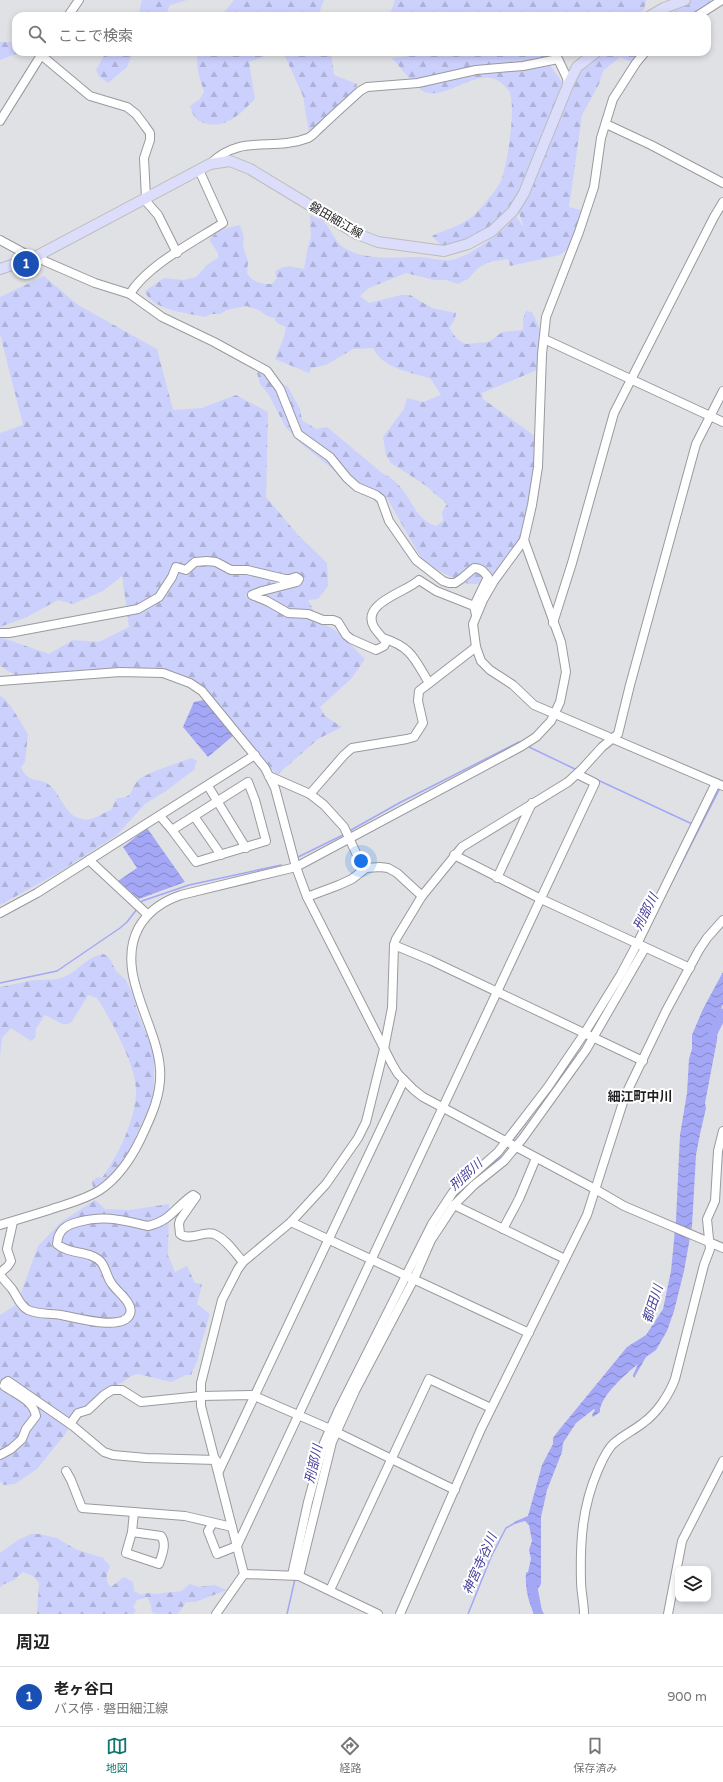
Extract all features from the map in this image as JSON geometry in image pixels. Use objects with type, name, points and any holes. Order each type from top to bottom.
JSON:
[{"type":"main road","points":[[657,12],[685,0]]},
{"type":"main road","name":"磐田細江線","points":[[0,269],[34,258],[210,164],[230,161],[250,169],[358,234],[378,242],[444,251],[468,244],[492,231],[513,211],[524,193],[568,85],[577,67],[591,56]]},
{"type":"street","points":[[71,12],[79,0]]},
{"type":"street","points":[[703,12],[722,0]]},
{"type":"street","points":[[0,121],[41,56]]},
{"type":"street","points":[[44,56],[90,96],[127,107],[136,114],[150,133],[150,140],[144,158],[145,199],[158,215],[177,253]]},
{"type":"street","points":[[475,610],[524,540],[532,505],[538,467],[546,316],[577,238],[594,187],[601,138],[613,99],[642,56]]},
{"type":"street","points":[[210,164],[219,155],[240,146],[285,143],[310,137],[360,91],[367,87],[418,83],[476,70],[523,66],[558,59],[567,78],[568,85]]},
{"type":"street","points":[[606,124],[651,145],[723,183]]},
{"type":"street","points":[[130,294],[140,281],[158,265],[223,223],[199,170]]},
{"type":"street","points":[[553,623],[572,563],[606,436],[614,413],[723,202]]},
{"type":"street","points":[[0,240],[34,258],[95,283],[130,294],[162,318],[214,342],[266,371],[280,389],[298,434],[330,457],[347,478],[357,487],[376,495],[381,500],[390,520],[416,560],[443,581],[449,583],[455,583],[474,568],[479,568],[488,577],[475,610],[473,624],[476,648],[482,661],[490,670],[513,685],[534,705],[719,784],[697,823],[572,1070],[511,1145],[470,1176],[454,1192],[432,1224],[411,1277]]},
{"type":"street","points":[[544,339],[723,422]]},
{"type":"street","points":[[216,1614],[244,1574],[202,1406],[201,1396],[201,1383],[222,1300],[243,1262],[291,1222],[326,1184],[358,1138],[366,1122],[384,1049],[392,1008],[394,945],[396,939],[422,896],[462,847],[568,782],[602,747],[618,734],[632,677],[696,444],[723,391]]},
{"type":"street","points":[[0,1225],[76,1202],[99,1191],[128,1163],[150,1119],[157,1102],[160,1086],[158,1053],[134,981],[131,961],[131,951],[136,932],[147,914],[169,899],[296,867],[349,840],[522,746],[545,729],[555,714],[560,702],[566,672],[561,642],[524,540]]},
{"type":"street","points":[[0,633],[17,632],[138,609],[159,597],[172,577],[176,567],[186,570],[195,562],[207,561],[216,562],[231,570],[247,570],[285,579],[296,577],[299,579],[297,582],[252,595],[267,601],[288,613],[308,614],[323,620],[333,620],[338,622],[351,639],[376,650],[384,646],[386,642],[374,627],[372,619],[376,608],[381,602],[411,587],[418,580],[436,591],[475,610]]},
{"type":"street","points":[[383,638],[400,644],[410,651],[429,683]]},
{"type":"street","points":[[310,794],[352,748],[414,737],[423,723],[418,701],[419,692],[476,648]]},
{"type":"street","points":[[0,681],[120,672],[163,673],[190,683],[202,691],[255,755],[269,776],[275,788],[296,867],[307,897],[384,1049],[392,1064],[404,1080],[423,1097],[641,1214],[723,1248]]},
{"type":"street","points":[[0,913],[37,893],[255,755]]},
{"type":"street","points":[[213,1523],[208,1531],[217,1554],[237,1546],[498,993],[595,783],[577,774]]},
{"type":"street","points":[[269,776],[310,794],[324,805],[344,827],[349,840],[366,868]]},
{"type":"street","points":[[160,816],[196,862],[266,841],[255,800],[248,782],[219,802],[172,830]]},
{"type":"street","points":[[208,786],[246,848]]},
{"type":"street","points":[[497,878],[532,803]]},
{"type":"street","points":[[194,816],[221,855]]},
{"type":"street","points":[[454,855],[497,878],[690,968]]},
{"type":"street","points":[[88,860],[147,914]]},
{"type":"street","points":[[307,897],[333,888],[352,879],[366,868],[388,868],[403,878],[422,896]]},
{"type":"street","points":[[400,1614],[491,1408],[587,1215],[625,1096],[666,1011],[707,938],[723,920]]},
{"type":"street","points":[[394,945],[430,960],[643,1061]]},
{"type":"street","points":[[296,1576],[318,1460],[431,1240],[454,1205],[474,1185],[504,1161],[511,1145],[548,1087],[588,1036],[645,948]]},
{"type":"street","points":[[219,1471],[256,1396],[290,1319],[404,1080]]},
{"type":"street","points":[[584,1614],[581,1582],[581,1542],[582,1525],[590,1490],[606,1452],[623,1435],[635,1429],[651,1417],[672,1387],[704,1265],[708,1257],[707,1219],[715,1201],[718,1151],[723,1131]]},
{"type":"street","points":[[503,1229],[536,1158]]},
{"type":"street","points":[[13,1222],[7,1249],[11,1261],[0,1274],[12,1289],[22,1306],[28,1310],[42,1314],[59,1315],[101,1323],[119,1321],[128,1317],[131,1313],[129,1305],[112,1284],[100,1262],[83,1254],[64,1250],[57,1244],[60,1232],[64,1227],[72,1223],[94,1218],[110,1218],[148,1226],[153,1225],[170,1217],[192,1194],[196,1197],[180,1220],[180,1234],[184,1236],[214,1234],[227,1244],[243,1262]]},
{"type":"street","points":[[454,1205],[566,1259]]},
{"type":"street","points":[[291,1222],[529,1332]]},
{"type":"street","points":[[330,1590],[429,1379],[491,1408]]},
{"type":"street","points":[[0,1455],[11,1449],[22,1439],[26,1429],[36,1416],[34,1409],[30,1404],[4,1386],[8,1381],[70,1424],[104,1452],[114,1455],[216,1460]]},
{"type":"street","points":[[70,1424],[78,1413],[88,1410],[104,1395],[112,1390],[122,1390],[141,1402],[201,1396],[256,1396],[333,1431],[454,1490]]},
{"type":"street","points":[[668,1614],[682,1541],[723,1461]]},
{"type":"street","points":[[66,1470],[82,1508],[185,1516],[232,1527]]},
{"type":"street","points":[[132,1532],[161,1536],[164,1540],[163,1552],[159,1564],[126,1553],[132,1532],[134,1512]]},
{"type":"street","points":[[244,1574],[296,1576],[330,1590],[378,1614]]},
{"type":"green space","points":[[142,0],[187,0],[170,5],[167,12],[139,12]]},
{"type":"green space","points":[[234,0],[324,0],[320,12],[224,12]]},
{"type":"green space","points":[[395,0],[646,0],[644,10],[641,12],[391,12]]},
{"type":"green space","points":[[690,0],[713,0],[697,12],[658,12]]},
{"type":"green space","points":[[0,42],[12,42],[12,55],[0,60]]},
{"type":"green space","points":[[104,56],[131,56],[127,67],[108,83],[99,76],[96,70]]},
{"type":"green space","points":[[198,56],[266,56],[249,62],[255,99],[234,118],[228,121],[215,125],[201,122],[194,116],[190,106],[200,99],[204,91],[199,77],[197,61]]},
{"type":"green space","points":[[285,56],[332,56],[334,75],[357,84],[355,91],[309,132],[303,96]]},
{"type":"green space","points":[[411,56],[548,56],[551,67],[563,83],[529,173],[515,199],[495,223],[476,236],[443,247],[432,236],[471,218],[486,202],[500,183],[503,176],[508,151],[512,122],[511,98],[509,91],[499,81],[487,77],[468,82],[449,90],[431,93],[423,91],[392,58]]},
{"type":"green space","points":[[592,56],[639,56],[631,62],[620,57],[603,71],[599,84],[582,115],[569,207],[585,211],[571,246],[560,255],[510,266],[508,259],[489,262],[478,268],[468,279],[458,284],[446,280],[434,280],[406,273],[369,288],[360,296],[369,303],[401,295],[410,295],[432,308],[456,313],[455,319],[449,328],[457,339],[465,344],[489,342],[502,332],[523,330],[523,319],[526,311],[532,312],[540,329],[537,370],[482,393],[483,399],[535,436],[535,462],[529,505],[520,542],[488,583],[463,583],[424,563],[387,498],[345,479],[299,442],[285,426],[269,395],[260,384],[257,373],[263,369],[275,381],[288,387],[300,409],[302,420],[316,429],[327,427],[382,473],[395,481],[403,490],[421,517],[430,524],[436,526],[443,521],[442,512],[447,504],[425,485],[391,463],[386,455],[383,437],[404,409],[407,398],[423,402],[441,395],[431,379],[398,369],[384,361],[373,348],[353,349],[326,365],[311,368],[309,373],[275,359],[284,337],[286,327],[277,323],[274,318],[267,316],[259,310],[246,306],[227,310],[220,314],[211,314],[205,317],[162,307],[155,303],[145,291],[164,278],[184,280],[196,277],[208,264],[218,258],[218,253],[209,240],[220,231],[240,225],[244,237],[243,246],[248,261],[247,273],[252,279],[264,284],[272,284],[277,278],[275,272],[278,269],[289,267],[304,269],[311,237],[310,215],[324,222],[340,244],[348,250],[365,256],[383,258],[420,257],[451,260],[459,258],[477,249],[504,229],[516,216],[524,228],[518,210],[568,93],[588,59]]},
{"type":"green space","points":[[44,276],[78,305],[157,349],[173,410],[202,408],[236,395],[268,412],[266,497],[298,535],[327,563],[328,586],[318,599],[308,600],[319,621],[338,632],[365,659],[351,679],[320,707],[325,716],[342,727],[318,739],[277,775],[215,705],[176,677],[134,672],[72,676],[15,675],[0,666],[0,637],[49,654],[73,640],[99,642],[129,627],[122,576],[103,591],[73,604],[58,600],[27,617],[0,627],[0,433],[23,425],[0,334],[0,297]]},
{"type":"green space","points":[[0,695],[12,708],[28,734],[25,762],[21,767],[24,772],[30,778],[44,782],[53,788],[67,809],[76,817],[86,820],[111,810],[117,798],[123,798],[130,794],[137,781],[146,775],[192,758],[197,761],[195,769],[166,791],[145,804],[117,835],[56,874],[0,905]]},
{"type":"green space","points":[[104,954],[110,959],[116,971],[126,980],[132,993],[138,1014],[154,1052],[154,1087],[152,1101],[125,1160],[109,1179],[93,1188],[92,1181],[98,1177],[102,1178],[120,1148],[133,1113],[136,1091],[135,1080],[122,1043],[97,998],[88,995],[73,1020],[68,1024],[62,1024],[45,1015],[36,1029],[35,1038],[31,1041],[11,1028],[2,1038],[0,1057],[0,987],[64,977],[98,955]]},
{"type":"green space","points":[[95,1200],[105,1209],[130,1210],[169,1204],[168,1255],[175,1272],[187,1266],[195,1283],[202,1284],[197,1304],[210,1314],[198,1359],[191,1375],[186,1375],[171,1382],[138,1374],[131,1376],[114,1387],[95,1411],[73,1420],[66,1433],[37,1469],[15,1484],[4,1485],[0,1481],[0,1315],[17,1304],[38,1246],[61,1222]]},
{"type":"green space","points":[[31,1534],[39,1534],[57,1538],[75,1549],[103,1558],[110,1566],[107,1574],[107,1582],[111,1587],[124,1577],[133,1582],[134,1591],[141,1595],[147,1593],[155,1594],[181,1591],[190,1584],[199,1587],[214,1585],[227,1590],[195,1602],[186,1602],[178,1614],[155,1614],[152,1612],[151,1605],[147,1597],[137,1600],[133,1607],[136,1610],[134,1614],[37,1614],[39,1583],[33,1576],[23,1572],[14,1580],[2,1585],[0,1588],[0,1553],[18,1540]]},
{"type":"water","points":[[204,700],[234,735],[208,757],[183,727],[194,702]]},
{"type":"water","points":[[147,828],[185,882],[139,899],[118,881],[137,868],[123,847]]},
{"type":"water","points":[[723,972],[723,1004],[718,1017],[717,1040],[705,1103],[706,1108],[696,1155],[692,1226],[684,1271],[674,1311],[667,1331],[656,1350],[646,1357],[634,1378],[633,1375],[638,1364],[614,1386],[604,1399],[600,1412],[593,1417],[592,1415],[595,1410],[594,1409],[576,1423],[563,1443],[562,1452],[547,1490],[541,1517],[541,1584],[534,1595],[544,1614],[534,1614],[526,1584],[526,1573],[528,1572],[531,1559],[529,1550],[532,1541],[529,1525],[525,1521],[514,1524],[514,1522],[528,1516],[542,1465],[553,1444],[553,1438],[627,1347],[646,1335],[663,1309],[671,1271],[676,1220],[680,1135],[687,1093],[689,1059],[692,1049],[692,1035],[703,1009]]},
{"type":"waterway","points":[[351,830],[401,802],[519,742]]},
{"type":"waterway","points":[[529,747],[577,770]]},
{"type":"waterway","points":[[587,775],[690,823],[693,823]]},
{"type":"waterway","name":"刑部川","points":[[668,890],[720,788]]},
{"type":"waterway","points":[[298,857],[345,834]]},
{"type":"waterway","points":[[140,904],[142,901],[189,885],[281,865]]},
{"type":"waterway","points":[[0,983],[57,971],[120,928],[127,922],[137,909]]},
{"type":"waterway","name":"都田川","points":[[712,1035],[723,1013]]},
{"type":"waterway","name":"刑部川","points":[[539,1106],[578,1050]]},
{"type":"waterway","name":"刑部川","points":[[512,1141],[530,1117]]},
{"type":"waterway","name":"刑部川","points":[[480,1173],[495,1162],[509,1145]]},
{"type":"waterway","name":"刑部川","points":[[452,1201],[459,1192]]},
{"type":"waterway","name":"刑部川","points":[[405,1287],[409,1280]]},
{"type":"waterway","name":"刑部川","points":[[306,1532],[313,1499]]},
{"type":"waterway","name":"神宮寺谷川","points":[[468,1614],[491,1557],[506,1528],[515,1523]]},
{"type":"waterway","name":"刑部川","points":[[287,1614],[295,1579]]},
{"type":"waterway","name":"都田川","points":[[532,1582],[538,1614]]},
{"type":"place","name":"老ヶ谷口","points":[[26,264]]},
{"type":"district","name":"細江町中川","points":[[640,1097]]}]
